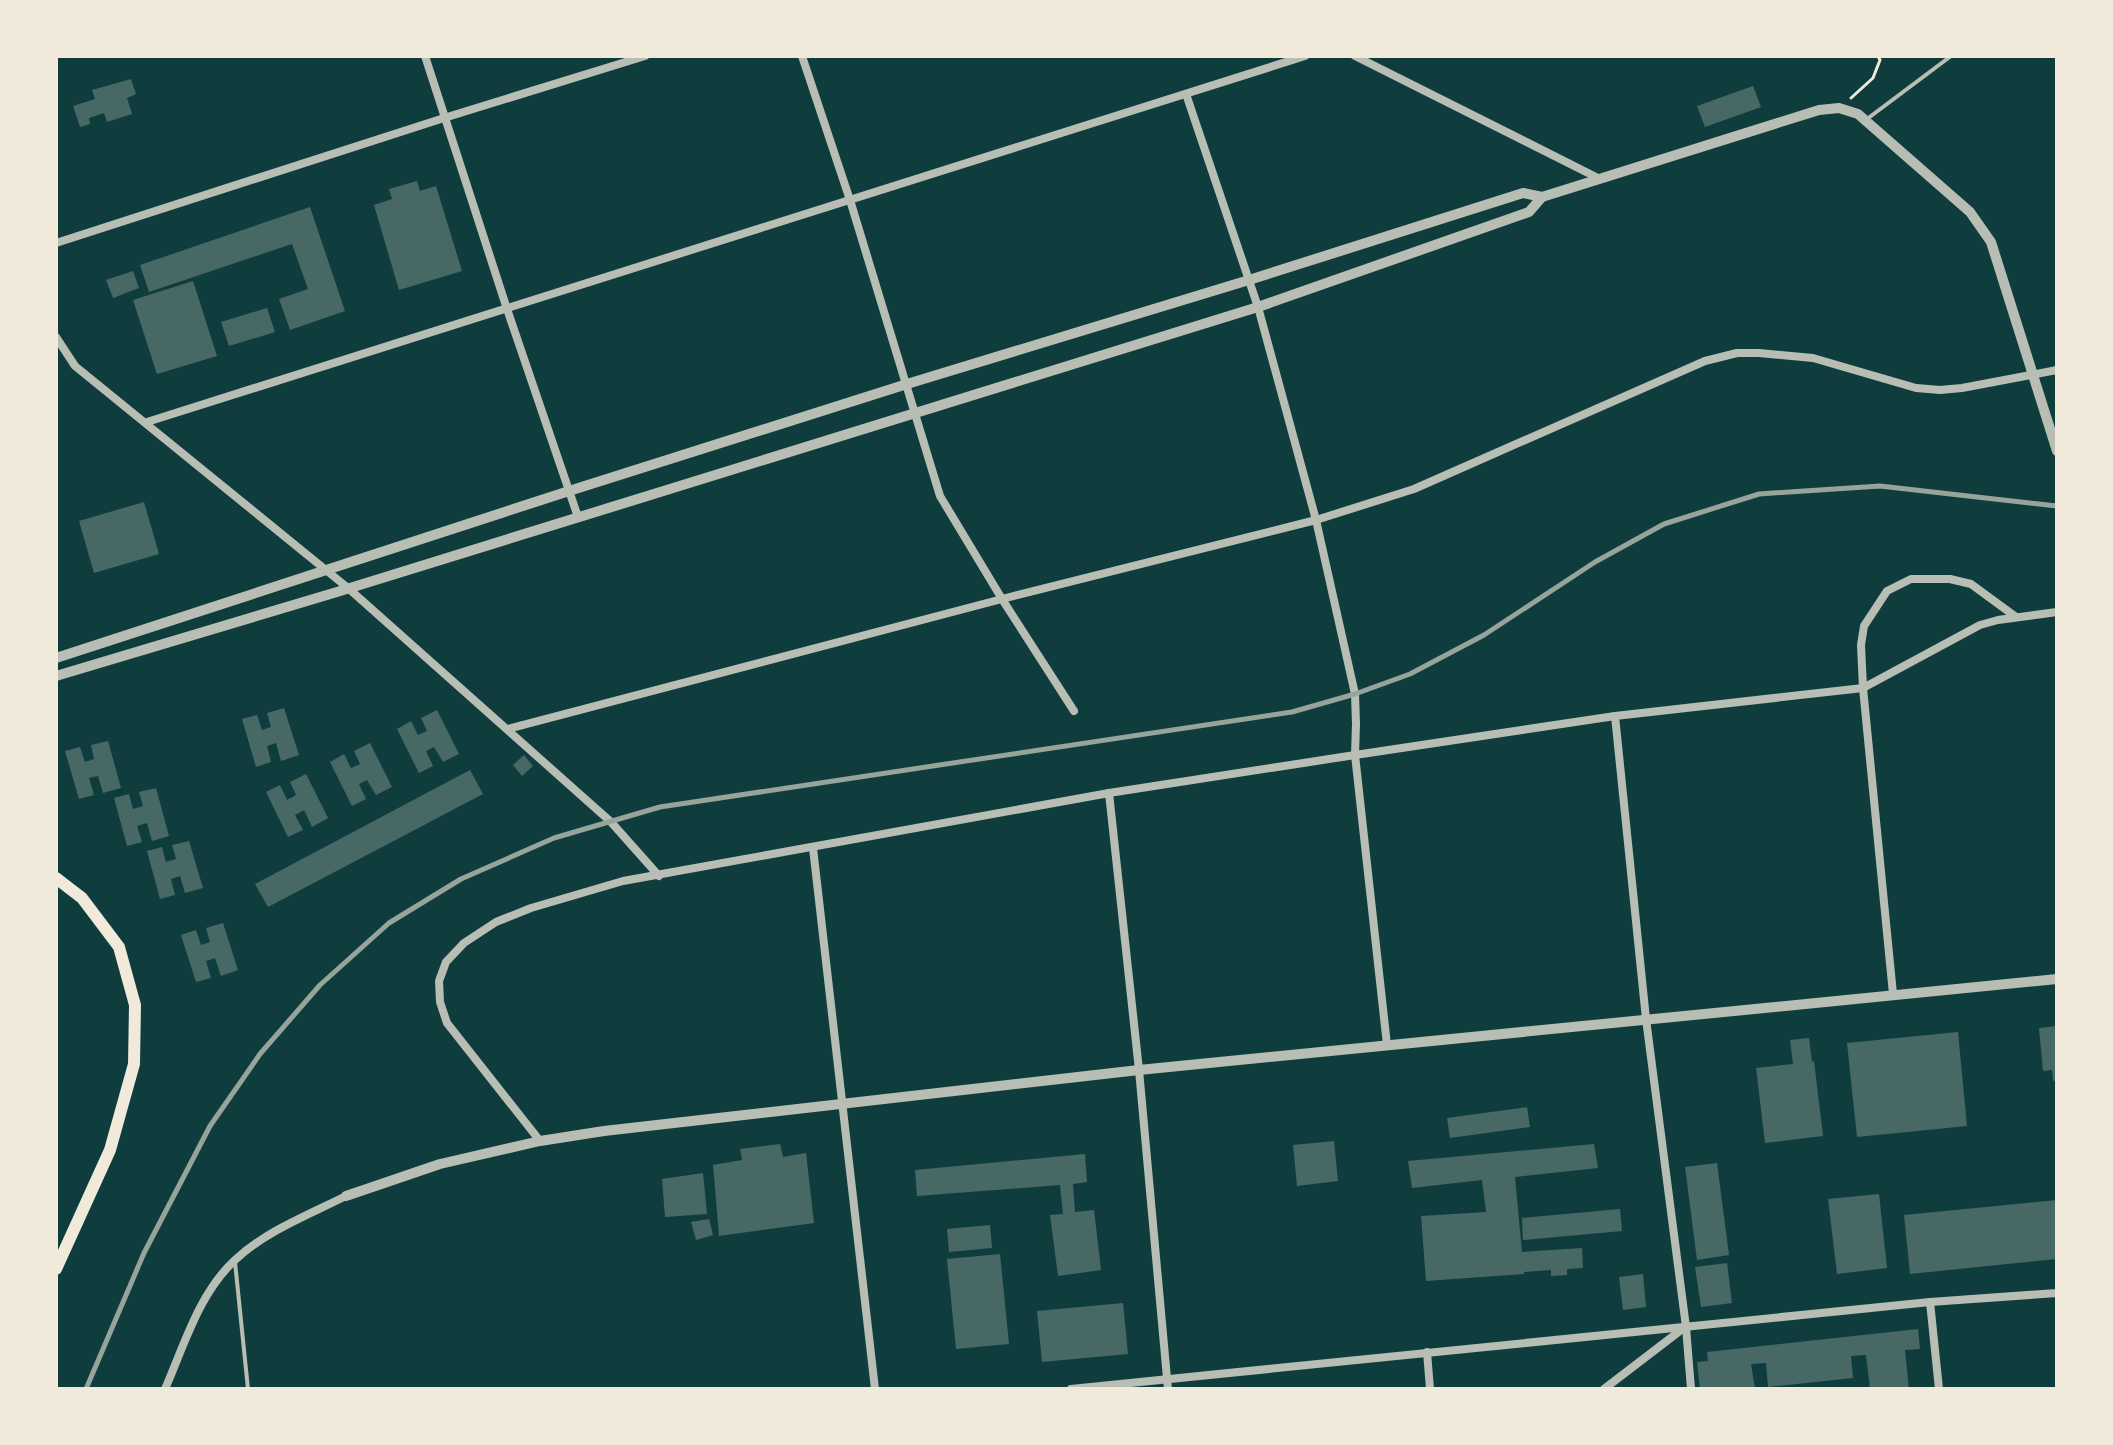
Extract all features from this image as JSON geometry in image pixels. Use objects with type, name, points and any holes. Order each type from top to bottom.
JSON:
[{"type":"main road","points":[[56,878],[82,898],[119,947],[135,1005],[134,1064],[110,1150],[56,1269]]},
{"type":"street","points":[[425,56],[578,517]]},
{"type":"street","points":[[56,243],[645,56]]},
{"type":"street","points":[[802,56],[850,200],[940,496],[1074,711]]},
{"type":"street","points":[[147,422],[1305,56]]},
{"type":"street","points":[[1355,56],[1600,179]]},
{"type":"street","points":[[1186,94],[1258,307],[1316,520],[1355,694],[1355,755],[1387,1045]]},
{"type":"street","points":[[56,658],[907,384],[1523,193],[1542,197],[1819,110],[1839,108],[1858,114],[1970,212],[1991,242],[2057,451]]},
{"type":"street","points":[[56,676],[1258,307],[1529,212],[1542,197]]},
{"type":"street","points":[[56,337],[75,366],[348,588],[508,729],[611,822],[659,876]]},
{"type":"street","points":[[508,729],[1316,520],[1414,489],[1705,361],[1737,353],[1813,358],[1916,388],[1940,390],[2057,370]]},
{"type":"street","points":[[1893,994],[1863,688],[1861,645],[1864,626],[1887,591],[1911,579],[1950,579],[1971,584],[2016,617]]},
{"type":"street","points":[[540,1141],[447,1023],[440,1002],[439,981],[446,962],[464,943],[496,922],[531,908],[623,881],[1109,793],[1615,716],[1863,688],[1980,625],[2057,612]]},
{"type":"street","points":[[184,616],[192,636]]},
{"type":"street","points":[[117,638],[124,656]]},
{"type":"street","points":[[1615,716],[1646,1019],[1686,1327],[1691,1389]]},
{"type":"street","points":[[1109,793],[1168,1385]]},
{"type":"street","points":[[813,848],[875,1389]]},
{"type":"street","points":[[165,1389],[201,1305],[235,1260],[270,1234],[346,1196],[440,1164],[540,1141],[1139,1070],[2057,979]]},
{"type":"street","points":[[1071,1389],[1168,1385],[1427,1352],[1930,1302],[2057,1293]]},
{"type":"street","points":[[1930,1302],[1939,1389]]},
{"type":"street","points":[[1604,1389],[1686,1327]]},
{"type":"street","points":[[1427,1352],[1430,1389]]},
{"type":"lane","points":[[1865,120],[1951,56]]},
{"type":"lane","points":[[235,1260],[248,1389]]},
{"type":"path","points":[[1839,108],[1873,78],[1880,60],[1878,56]]},
{"type":"building","points":[[131,79],[136,94],[127,98],[132,114],[107,122],[104,113],[89,118],[90,124],[80,127],[73,106],[95,99],[92,90]]},
{"type":"building","points":[[1753,86],[1761,107],[1705,127],[1697,106]]},
{"type":"building","points":[[417,181],[420,191],[436,186],[462,271],[399,290],[374,205],[392,199],[389,189]]},
{"type":"building","points":[[310,207],[345,311],[290,330],[279,299],[308,289],[292,244],[149,292],[140,265]]},
{"type":"building","points":[[133,271],[139,288],[113,298],[106,280]]},
{"type":"building","points":[[193,281],[217,356],[157,374],[133,300]]},
{"type":"building","points":[[267,308],[275,332],[229,346],[221,322]]},
{"type":"building","points":[[144,502],[159,554],[94,573],[79,521]]},
{"type":"building","points":[[284,708],[299,755],[281,761],[276,743],[267,746],[271,762],[256,767],[242,719],[257,715],[262,730],[271,727],[267,713]]},
{"type":"building","points":[[437,710],[459,754],[443,762],[434,747],[426,751],[433,766],[419,773],[397,729],[411,721],[418,735],[427,731],[421,718]]},
{"type":"building","points":[[108,741],[121,788],[103,793],[98,776],[89,778],[94,795],[79,799],[65,751],[80,747],[85,762],[94,759],[91,745]]},
{"type":"building","points":[[370,743],[392,787],[376,795],[367,780],[359,784],[366,799],[352,806],[330,762],[344,754],[351,768],[360,764],[354,751]]},
{"type":"building","points":[[524,755],[533,766],[522,776],[513,765]]},
{"type":"building","points":[[470,770],[483,794],[268,907],[255,884]]},
{"type":"building","points":[[306,774],[328,818],[312,827],[304,810],[295,815],[303,830],[288,837],[266,792],[280,785],[287,800],[296,795],[290,782]]},
{"type":"building","points":[[156,788],[169,836],[152,841],[147,823],[137,826],[142,842],[127,846],[114,798],[129,794],[133,809],[143,806],[139,792]]},
{"type":"building","points":[[189,841],[203,888],[185,893],[180,876],[171,879],[175,895],[160,899],[147,851],[162,847],[166,862],[176,859],[172,845]]},
{"type":"building","points":[[223,923],[238,970],[221,976],[215,958],[206,961],[211,978],[196,982],[181,935],[196,930],[201,945],[210,942],[206,928]]},
{"type":"building","points":[[2057,1026],[2057,1080],[2053,1081],[2052,1070],[2043,1071],[2039,1028]]},
{"type":"building","points":[[1958,1032],[1967,1126],[1857,1137],[1847,1043]]},
{"type":"building","points":[[1809,1038],[1823,1136],[1765,1143],[1756,1068],[1793,1064],[1790,1040]]},
{"type":"building","points":[[1527,1107],[1530,1127],[1450,1138],[1447,1118]]},
{"type":"building","points":[[1334,1141],[1338,1181],[1297,1186],[1293,1145]]},
{"type":"building","points":[[780,1144],[783,1157],[806,1153],[814,1223],[719,1236],[713,1165],[742,1160],[740,1149]]},
{"type":"building","points":[[1594,1144],[1598,1168],[1515,1177],[1522,1252],[1582,1248],[1583,1268],[1567,1269],[1567,1275],[1551,1276],[1551,1270],[1426,1281],[1421,1216],[1486,1212],[1482,1180],[1412,1188],[1408,1161]]},
{"type":"building","points":[[1085,1154],[1087,1182],[1073,1184],[1075,1212],[1094,1210],[1101,1270],[1058,1276],[1050,1215],[1063,1214],[1060,1185],[917,1196],[915,1170]]},
{"type":"building","points":[[1717,1163],[1729,1255],[1697,1260],[1685,1167]]},
{"type":"building","points":[[703,1173],[707,1214],[665,1217],[662,1179]]},
{"type":"building","points":[[1879,1194],[1887,1268],[1837,1274],[1828,1199]]},
{"type":"building","points":[[2057,1200],[2057,1259],[1910,1274],[1904,1215]]},
{"type":"building","points":[[1620,1209],[1622,1231],[1523,1240],[1522,1218]]},
{"type":"building","points":[[709,1219],[713,1235],[696,1240],[691,1222]]},
{"type":"building","points":[[990,1225],[992,1248],[949,1252],[947,1229]]},
{"type":"building","points":[[1000,1254],[1009,1344],[956,1349],[947,1259]]},
{"type":"building","points":[[1727,1263],[1732,1303],[1701,1307],[1695,1267]]},
{"type":"building","points":[[1643,1274],[1646,1307],[1623,1310],[1619,1277]]},
{"type":"building","points":[[1123,1303],[1128,1354],[1042,1362],[1037,1311]]},
{"type":"building","points":[[1918,1329],[1920,1349],[1905,1350],[1909,1389],[1870,1389],[1866,1355],[1851,1356],[1853,1378],[1768,1387],[1766,1363],[1751,1364],[1755,1389],[1700,1389],[1697,1362],[1708,1361],[1707,1352]]},
{"type":"railway","points":[[86,1389],[144,1253],[210,1126],[260,1054],[320,985],[389,923],[461,879],[554,838],[660,807],[1292,712],[1355,694],[1410,674],[1484,635],[1595,562],[1664,524],[1759,494],[1880,486],[2057,506]]}]
